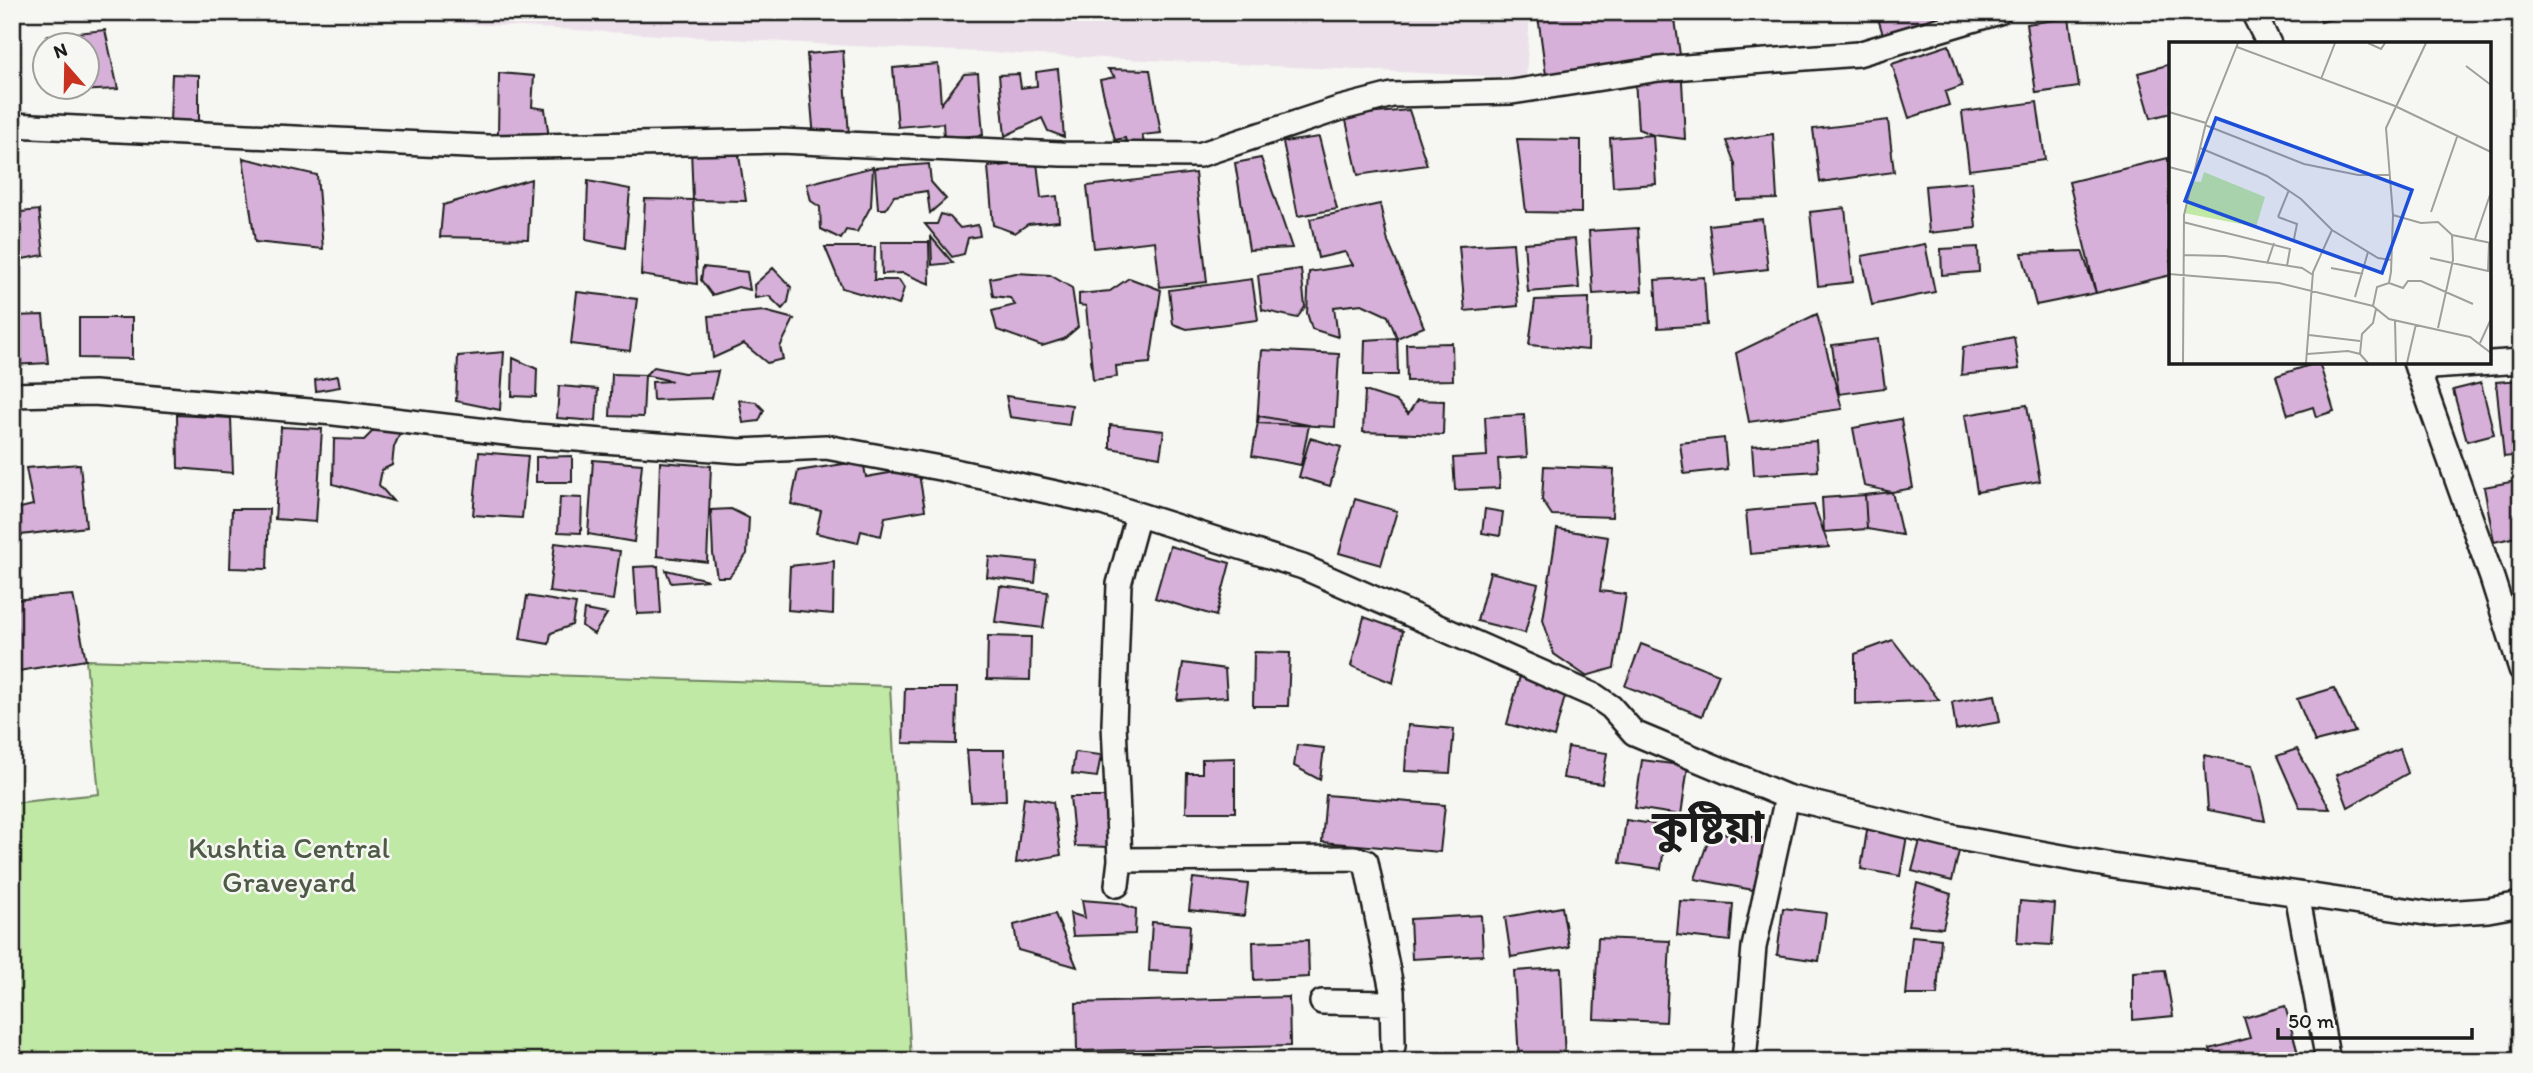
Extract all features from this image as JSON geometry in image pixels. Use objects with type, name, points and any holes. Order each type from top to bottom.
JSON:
[{"type":"street","points":[[12,125],[488,147],[781,141],[1060,154],[1199,155],[1338,109],[1392,95],[1512,92],[1659,69],[1858,54],[1999,12]]},
{"type":"street","points":[[2253,12],[2268,42]]},
{"type":"street","points":[[2491,362],[2521,361]]},
{"type":"street","points":[[2442,364],[2416,365],[2492,578],[2521,669]]},
{"type":"street","points":[[12,395],[94,393],[334,413],[455,429],[740,451],[826,447],[1088,500],[1303,567],[1595,696],[1611,706],[1634,733],[1787,797],[1953,838],[2112,866],[2432,914],[2488,910],[2521,904]]},
{"type":"street","points":[[1117,885],[1120,860],[1114,724],[1119,584],[1138,516]]},
{"type":"street","points":[[1744,1061],[1754,947],[1787,797]]},
{"type":"street","points":[[1120,860],[1354,858],[1366,862],[1393,1003],[1393,1046]]},
{"type":"street","points":[[2297,894],[2328,1061]]},
{"type":"street","points":[[1322,1002],[1393,1003]]},
{"type":"shaded area","points":[[265,12],[1530,12],[1526,78],[851,46]]},
{"type":"green space","name":"Kushtia Central Graveyard","points":[[86,660],[890,686],[911,1061],[22,1061],[12,968],[12,803],[99,794]]},
{"type":"building","points":[[1565,12],[1674,12],[1680,55],[1546,75],[1538,16]]},
{"type":"building","points":[[1876,12],[1933,12],[1937,24],[1885,41]]},
{"type":"building","points":[[2318,12],[2359,12],[2321,22]]},
{"type":"building","points":[[2069,18],[2079,87],[2036,93],[2026,24]]},
{"type":"building","points":[[105,30],[118,89],[102,90],[102,32],[86,32]]},
{"type":"building","points":[[1949,45],[1962,86],[1945,92],[1949,105],[1909,118],[1892,64]]},
{"type":"building","points":[[843,51],[849,135],[814,139],[807,54]]},
{"type":"building","points":[[12,52],[20,52],[12,83]]},
{"type":"building","points":[[938,64],[941,104],[964,74],[978,73],[983,135],[944,138],[943,123],[898,127],[893,68]]},
{"type":"building","points":[[2169,65],[2169,114],[2151,118],[2138,73]]},
{"type":"building","points":[[1058,69],[1064,137],[1048,131],[1042,118],[1005,136],[999,75],[1019,74],[1021,88],[1037,86],[1036,72]]},
{"type":"building","points":[[1108,69],[1150,70],[1161,133],[1142,135],[1145,146],[1128,148],[1125,138],[1115,140],[1100,80],[1115,77]]},
{"type":"building","points":[[499,73],[534,76],[532,107],[545,109],[549,138],[498,135]]},
{"type":"building","points":[[172,74],[199,75],[199,122],[170,121]]},
{"type":"building","points":[[1635,78],[1682,81],[1685,139],[1653,135],[1638,129]]},
{"type":"building","points":[[2037,102],[2045,160],[1969,170],[1962,112]]},
{"type":"building","points":[[1409,110],[1427,165],[1358,175],[1345,116]]},
{"type":"building","points":[[1888,120],[1894,172],[1820,182],[1813,129]]},
{"type":"building","points":[[1773,134],[1777,199],[1737,200],[1735,164],[1726,141]]},
{"type":"building","points":[[1653,135],[1656,184],[1613,187],[1610,138]]},
{"type":"building","points":[[1319,137],[1337,209],[1298,216],[1283,142]]},
{"type":"building","points":[[1517,139],[1581,140],[1581,213],[1526,212]]},
{"type":"building","points":[[691,149],[738,149],[746,201],[693,200]]},
{"type":"building","points":[[243,158],[317,175],[323,249],[255,242]]},
{"type":"building","points":[[1261,158],[1292,248],[1249,250],[1235,163]]},
{"type":"building","points":[[2168,158],[2169,275],[2096,293],[2069,182]]},
{"type":"building","points":[[1037,162],[1041,198],[1057,196],[1059,221],[1028,224],[1015,233],[993,225],[988,167]]},
{"type":"building","points":[[929,164],[931,182],[946,199],[930,213],[927,191],[894,196],[886,209],[878,209],[875,168]]},
{"type":"building","points":[[873,167],[871,206],[857,232],[846,230],[841,239],[821,229],[820,207],[811,201],[807,184]]},
{"type":"building","points":[[1195,173],[1207,282],[1160,287],[1155,241],[1094,248],[1087,186]]},
{"type":"building","points":[[531,179],[528,239],[440,237],[443,205]]},
{"type":"building","points":[[588,181],[630,189],[625,248],[586,240]]},
{"type":"building","points":[[1972,182],[1976,228],[1929,233],[1925,186]]},
{"type":"building","points":[[645,199],[693,200],[697,284],[641,275]]},
{"type":"building","points":[[1380,204],[1388,242],[1424,327],[1397,338],[1388,316],[1362,304],[1334,307],[1338,337],[1312,329],[1307,313],[1309,272],[1353,265],[1345,252],[1318,258],[1310,219]]},
{"type":"building","points":[[1845,208],[1853,282],[1818,286],[1810,212]]},
{"type":"building","points":[[39,210],[44,255],[12,261],[12,213]]},
{"type":"building","points":[[941,214],[950,217],[960,228],[978,225],[980,236],[968,238],[964,254],[952,257],[925,224],[937,224]]},
{"type":"building","points":[[1762,219],[1768,269],[1715,275],[1709,225]]},
{"type":"building","points":[[1638,228],[1642,291],[1593,294],[1589,231]]},
{"type":"building","points":[[931,237],[953,263],[932,265]]},
{"type":"building","points":[[1575,239],[1579,288],[1528,292],[1524,243]]},
{"type":"building","points":[[881,242],[929,242],[930,284],[903,273],[882,274]]},
{"type":"building","points":[[1513,243],[1518,306],[1465,311],[1459,246]]},
{"type":"building","points":[[1925,244],[1935,292],[1872,305],[1862,256]]},
{"type":"building","points":[[825,247],[875,247],[874,280],[899,280],[904,288],[899,305],[842,288]]},
{"type":"building","points":[[1978,247],[1979,272],[1942,275],[1941,249]]},
{"type":"building","points":[[2082,251],[2096,293],[2036,305],[2022,253]]},
{"type":"building","points":[[703,267],[747,272],[750,290],[738,287],[712,295],[701,280]]},
{"type":"building","points":[[773,268],[791,287],[788,302],[782,309],[769,296],[755,298],[754,285]]},
{"type":"building","points":[[1301,269],[1305,307],[1297,318],[1262,310],[1258,275]]},
{"type":"building","points":[[1016,273],[1050,275],[1072,288],[1078,327],[1064,339],[1042,346],[997,330],[992,311],[1015,305],[1010,298],[993,296],[990,278]]},
{"type":"building","points":[[1704,277],[1707,325],[1658,328],[1655,280]]},
{"type":"building","points":[[1129,278],[1161,290],[1150,363],[1116,366],[1117,377],[1093,380],[1086,306],[1079,305],[1079,294],[1110,291]]},
{"type":"building","points":[[1252,279],[1258,320],[1187,329],[1173,324],[1169,290]]},
{"type":"building","points":[[577,292],[637,299],[630,351],[571,344]]},
{"type":"building","points":[[1589,298],[1588,350],[1529,345],[1535,300]]},
{"type":"building","points":[[764,311],[794,319],[780,347],[783,359],[767,363],[744,344],[713,358],[709,316]]},
{"type":"building","points":[[1817,314],[1842,409],[1749,422],[1736,353]]},
{"type":"building","points":[[43,315],[48,363],[12,365],[12,316]]},
{"type":"building","points":[[79,318],[132,318],[132,359],[79,358]]},
{"type":"building","points":[[2014,337],[2019,369],[1961,375],[1963,347]]},
{"type":"building","points":[[1397,338],[1398,375],[1364,375],[1365,340]]},
{"type":"building","points":[[1878,339],[1885,388],[1839,394],[1832,345]]},
{"type":"building","points":[[1452,343],[1453,380],[1407,381],[1406,344]]},
{"type":"building","points":[[1262,350],[1339,354],[1335,427],[1257,423]]},
{"type":"building","points":[[504,352],[500,410],[456,401],[458,356]]},
{"type":"building","points":[[513,358],[537,369],[536,397],[512,396]]},
{"type":"building","points":[[2320,364],[2334,411],[2316,417],[2313,407],[2288,415],[2276,376]]},
{"type":"building","points":[[654,367],[684,373],[718,371],[712,398],[653,400],[652,382],[672,381],[645,375]]},
{"type":"building","points":[[612,374],[645,375],[643,417],[610,416]]},
{"type":"building","points":[[338,376],[340,387],[316,391],[315,380]]},
{"type":"building","points":[[2521,380],[2521,455],[2504,457],[2496,382]]},
{"type":"building","points":[[2481,383],[2494,434],[2467,441],[2453,390]]},
{"type":"building","points":[[559,386],[598,389],[596,421],[557,418]]},
{"type":"building","points":[[1365,391],[1396,401],[1408,414],[1417,400],[1444,401],[1443,435],[1363,432]]},
{"type":"building","points":[[1006,396],[1072,405],[1069,425],[1010,417]]},
{"type":"building","points":[[739,400],[756,402],[764,410],[759,421],[743,423]]},
{"type":"building","points":[[2027,405],[2040,481],[1977,492],[1965,415]]},
{"type":"building","points":[[177,415],[231,418],[233,473],[178,468]]},
{"type":"building","points":[[1524,415],[1527,457],[1498,459],[1500,488],[1455,490],[1453,458],[1487,456],[1485,417]]},
{"type":"building","points":[[1259,416],[1309,425],[1301,465],[1252,456]]},
{"type":"building","points":[[1901,419],[1913,488],[1892,492],[1864,486],[1853,428]]},
{"type":"building","points":[[1110,425],[1164,431],[1160,457],[1110,448]]},
{"type":"building","points":[[281,427],[322,429],[316,522],[275,519]]},
{"type":"building","points":[[374,430],[400,433],[394,447],[392,465],[382,470],[379,485],[393,501],[333,484],[334,439],[364,440]]},
{"type":"building","points":[[1310,438],[1341,447],[1330,486],[1299,477]]},
{"type":"building","points":[[1724,438],[1727,469],[1684,474],[1680,443]]},
{"type":"building","points":[[1816,441],[1818,471],[1754,475],[1752,446]]},
{"type":"building","points":[[479,452],[528,456],[522,518],[473,515]]},
{"type":"building","points":[[572,456],[572,482],[536,482],[536,457]]},
{"type":"building","points":[[593,460],[642,464],[634,542],[588,534]]},
{"type":"building","points":[[863,461],[866,477],[918,468],[925,510],[885,517],[881,536],[861,531],[858,543],[816,533],[821,511],[791,504],[798,471]]},
{"type":"building","points":[[660,462],[711,466],[707,562],[657,556]]},
{"type":"building","points":[[80,464],[86,527],[12,536],[12,510],[33,505],[26,468]]},
{"type":"building","points":[[1544,466],[1614,469],[1612,517],[1552,515],[1542,500]]},
{"type":"building","points":[[2521,480],[2521,536],[2494,542],[2484,487]]},
{"type":"building","points":[[1892,492],[1902,535],[1867,529],[1865,495]]},
{"type":"building","points":[[1865,495],[1867,529],[1824,532],[1822,498]]},
{"type":"building","points":[[560,497],[582,498],[581,533],[558,532]]},
{"type":"building","points":[[1355,499],[1397,511],[1381,565],[1339,553]]},
{"type":"building","points":[[1814,505],[1829,547],[1750,554],[1746,511]]},
{"type":"building","points":[[232,509],[269,509],[267,569],[230,568]]},
{"type":"building","points":[[731,509],[749,518],[747,554],[729,577],[717,577],[711,510]]},
{"type":"building","points":[[1485,509],[1503,512],[1500,536],[1482,533]]},
{"type":"building","points":[[1557,529],[1608,537],[1600,591],[1626,594],[1614,668],[1586,676],[1554,654],[1543,620]]},
{"type":"building","points":[[555,543],[620,551],[613,600],[549,592]]},
{"type":"building","points":[[1170,546],[1230,563],[1216,616],[1155,598]]},
{"type":"building","points":[[989,557],[1037,562],[1035,583],[987,577]]},
{"type":"building","points":[[834,561],[833,614],[788,610],[790,566]]},
{"type":"building","points":[[658,566],[661,613],[637,614],[634,567]]},
{"type":"building","points":[[666,570],[708,580],[671,583]]},
{"type":"building","points":[[1490,572],[1538,584],[1525,633],[1477,621]]},
{"type":"building","points":[[1000,586],[1048,592],[1043,628],[995,622]]},
{"type":"building","points":[[73,595],[86,660],[12,672],[12,600]]},
{"type":"building","points":[[527,596],[576,604],[572,625],[551,633],[549,644],[520,639]]},
{"type":"building","points":[[584,610],[607,614],[594,634],[582,626]]},
{"type":"building","points":[[1364,617],[1403,631],[1393,683],[1351,666]]},
{"type":"building","points":[[988,636],[1031,637],[1030,680],[987,679]]},
{"type":"building","points":[[1893,640],[1939,700],[1855,704],[1855,654]]},
{"type":"building","points":[[1641,644],[1719,674],[1702,716],[1625,686]]},
{"type":"building","points":[[1254,652],[1290,653],[1288,706],[1253,706]]},
{"type":"building","points":[[1183,663],[1225,669],[1227,697],[1177,700]]},
{"type":"building","points":[[1520,676],[1567,689],[1554,737],[1507,724]]},
{"type":"building","points":[[905,688],[957,688],[956,744],[903,743]]},
{"type":"building","points":[[2334,688],[2355,732],[2315,742],[2297,699]]},
{"type":"building","points":[[1995,695],[2000,722],[1956,730],[1952,702]]},
{"type":"building","points":[[1408,725],[1454,729],[1450,773],[1405,771]]},
{"type":"building","points":[[1297,745],[1324,748],[1320,780],[1294,766]]},
{"type":"building","points":[[1568,747],[1607,753],[1602,784],[1563,778]]},
{"type":"building","points":[[2297,749],[2330,809],[2300,808],[2277,756]]},
{"type":"building","points":[[2400,749],[2408,773],[2348,807],[2336,775]]},
{"type":"building","points":[[967,750],[1004,750],[1006,800],[971,802]]},
{"type":"building","points":[[1075,752],[1101,755],[1097,777],[1072,774]]},
{"type":"building","points":[[2204,755],[2253,765],[2265,821],[2208,810]]},
{"type":"building","points":[[1235,758],[1235,812],[1186,812],[1187,773],[1202,773],[1202,759]]},
{"type":"building","points":[[1642,760],[1688,766],[1681,815],[1635,808]]},
{"type":"building","points":[[1326,795],[1445,805],[1440,852],[1322,842]]},
{"type":"building","points":[[1024,797],[1053,802],[1061,855],[1016,863]]},
{"type":"building","points":[[1070,797],[1106,797],[1110,847],[1075,846]]},
{"type":"building","points":[[1626,820],[1667,826],[1661,869],[1620,863]]},
{"type":"building","points":[[1868,824],[1908,830],[1900,876],[1861,869]]},
{"type":"building","points":[[1711,832],[1768,839],[1753,890],[1695,879]]},
{"type":"building","points":[[1921,837],[1960,847],[1952,881],[1912,871]]},
{"type":"building","points":[[1193,878],[1248,884],[1244,916],[1189,910]]},
{"type":"building","points":[[1917,883],[1951,894],[1943,928],[1908,925]]},
{"type":"building","points":[[1082,900],[1119,903],[1136,909],[1135,934],[1073,936],[1070,913],[1085,918]]},
{"type":"building","points":[[1680,901],[1733,904],[1730,941],[1677,935]]},
{"type":"building","points":[[2020,901],[2055,904],[2052,945],[2017,943]]},
{"type":"building","points":[[1562,907],[1569,947],[1511,957],[1505,917]]},
{"type":"building","points":[[1783,908],[1826,913],[1819,961],[1777,955]]},
{"type":"building","points":[[1055,914],[1077,967],[1018,950],[1014,925]]},
{"type":"building","points":[[1481,915],[1483,955],[1412,959],[1410,919]]},
{"type":"building","points":[[1152,922],[1190,925],[1187,973],[1149,971]]},
{"type":"building","points":[[1912,936],[1941,939],[1937,995],[1906,995]]},
{"type":"building","points":[[1598,938],[1670,941],[1666,1022],[1594,1019]]},
{"type":"building","points":[[1308,940],[1309,977],[1254,980],[1253,942]]},
{"type":"building","points":[[1561,968],[1565,1061],[1519,1061],[1514,971]]},
{"type":"building","points":[[2165,970],[2173,1016],[2133,1020],[2133,972]]},
{"type":"building","points":[[1289,997],[1290,1046],[1077,1051],[1076,1003]]},
{"type":"building","points":[[2285,1006],[2298,1053],[2270,1061],[2214,1061],[2210,1049],[2250,1038],[2244,1018]]},
{"type":"district","name":"কুষ্টিয়া","points":[[1708,826]]}]
